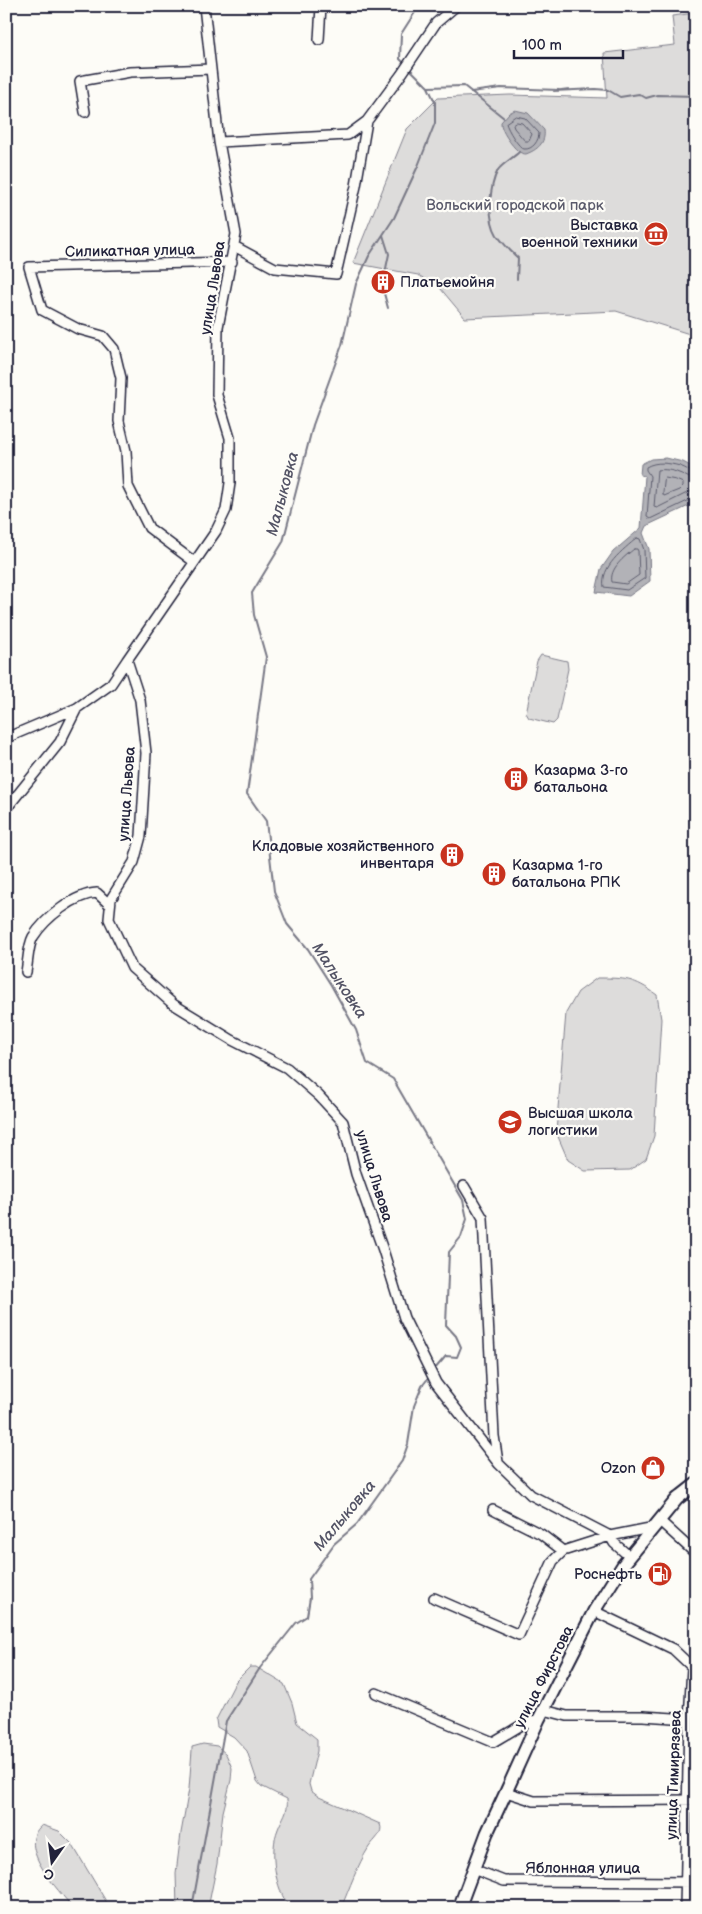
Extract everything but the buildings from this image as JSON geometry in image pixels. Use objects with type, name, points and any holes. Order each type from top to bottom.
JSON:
[{"type":"main road","name":"улица Фирстова","points":[[458,1908],[506,1792],[542,1714],[594,1611],[630,1557],[677,1499],[696,1484]]},
{"type":"street","name":"улица Львова","points":[[204,6],[218,142],[236,234],[218,327],[217,395],[230,438],[230,483],[226,510],[216,531],[193,561],[127,660],[140,700],[146,753],[141,836],[134,862],[111,899],[109,919],[132,968],[174,1004],[232,1040],[287,1068],[319,1096],[342,1122],[356,1174],[383,1250],[404,1318],[436,1383],[499,1464],[531,1495],[610,1536],[614,1543],[630,1557]]},
{"type":"street","points":[[319,40],[321,6]]},
{"type":"street","points":[[218,142],[348,135],[367,121],[401,76],[436,23],[456,6]]},
{"type":"street","points":[[86,112],[80,81],[130,72],[211,69]]},
{"type":"street","points":[[234,246],[274,268],[336,274],[356,186],[367,121]]},
{"type":"street","name":"Силикатная улица","points":[[193,561],[149,528],[128,486],[126,451],[118,421],[121,378],[114,348],[103,336],[78,329],[42,310],[29,267],[232,262]]},
{"type":"street","points":[[6,738],[77,708],[111,684],[127,660]]},
{"type":"street","points":[[6,809],[60,742],[77,708]]},
{"type":"street","points":[[26,972],[32,938],[56,912],[87,894],[97,893],[110,905]]},
{"type":"street","points":[[464,1186],[483,1218],[494,1436],[499,1464]]},
{"type":"street","points":[[493,1510],[541,1534],[563,1551]]},
{"type":"street","points":[[434,1598],[519,1635],[552,1561],[563,1551],[610,1536],[658,1524],[696,1554]]},
{"type":"street","name":"улица Тимирязева","points":[[594,1611],[673,1648],[692,1667],[689,1720],[692,1800],[684,1882],[685,1908]]},
{"type":"street","points":[[376,1693],[493,1742],[542,1714],[566,1716],[643,1716],[689,1720]]},
{"type":"street","points":[[506,1792],[534,1801],[692,1800]]},
{"type":"street","name":"Яблонная улица","points":[[473,1869],[504,1882],[696,1882]]},
{"type":"green space","name":"Вольский городской парк","points":[[696,13],[696,336],[616,311],[465,318],[440,288],[418,275],[353,263],[407,129],[438,98],[510,95],[607,98],[604,53],[675,45],[672,16]]},
{"type":"green space","points":[[541,655],[567,661],[568,669],[557,720],[553,724],[529,718],[526,713],[537,661]]},
{"type":"green space","points":[[597,978],[629,980],[642,985],[657,995],[661,1019],[654,1136],[646,1159],[630,1170],[585,1171],[568,1160],[556,1132],[566,1013],[578,992]]},
{"type":"green space","points":[[250,1667],[256,1667],[284,1684],[292,1703],[297,1723],[317,1739],[317,1751],[309,1784],[311,1791],[319,1797],[380,1824],[380,1833],[369,1847],[361,1862],[341,1908],[290,1908],[277,1880],[274,1859],[275,1838],[286,1811],[287,1799],[261,1786],[257,1781],[247,1751],[234,1737],[217,1727],[216,1720],[236,1681]]},
{"type":"green space","points":[[203,1744],[217,1746],[226,1754],[232,1768],[231,1780],[223,1812],[217,1864],[208,1908],[177,1908],[176,1873],[189,1789],[192,1747]]},
{"type":"green space","points":[[42,1825],[59,1831],[72,1844],[110,1908],[73,1908],[58,1891],[42,1868],[33,1845],[35,1834]]},
{"type":"water","points":[[515,110],[528,113],[544,130],[544,139],[540,145],[526,154],[519,152],[504,133],[501,125],[501,122],[509,113]]},
{"type":"water","points":[[666,458],[683,462],[696,469],[693,504],[646,526],[643,533],[649,549],[650,581],[629,596],[596,592],[601,569],[613,552],[641,528],[645,476],[640,475],[641,464],[651,459]]},
{"type":"waterway","name":"Малыковка","points":[[405,64],[400,59],[401,34],[419,6]]},
{"type":"waterway","name":"Малыковка","points":[[410,69],[428,87],[435,102],[435,123],[394,218],[369,256],[356,284],[342,345],[313,425],[283,542],[252,593],[254,615],[266,657],[247,794],[266,821],[274,891],[287,924],[308,949],[331,985],[356,1030],[367,1063],[393,1079],[463,1200],[467,1219],[461,1237],[449,1252],[446,1325],[456,1336],[461,1347],[457,1357],[446,1356],[434,1370]]},
{"type":"waterway","points":[[428,87],[464,86],[504,118]]},
{"type":"waterway","points":[[471,92],[501,88],[559,90]]},
{"type":"waterway","points":[[569,89],[554,91],[595,89],[608,90],[620,97],[639,94],[646,98],[657,95],[696,96]]},
{"type":"waterway","points":[[517,279],[518,258],[497,235],[492,220],[490,202],[498,170],[519,152]]},
{"type":"waterway","points":[[383,235],[389,254],[384,278]]},
{"type":"waterway","points":[[382,286],[388,308]]},
{"type":"waterway","name":"Малыковка","points":[[192,1908],[226,1721],[260,1668],[296,1623],[307,1616],[310,1598],[309,1579],[334,1544],[357,1524],[402,1461],[408,1444],[414,1406],[422,1386],[430,1376]]},
{"type":"place","name":"Выставка военной техники","points":[[656,234]]},
{"type":"place","name":"Платьемойня","points":[[383,282]]},
{"type":"place","name":"Казарма 3-го батальона","points":[[516,779]]},
{"type":"place","name":"Кладовые хозяйственного инвентаря","points":[[452,855]]},
{"type":"place","name":"Казарма 1-го батальона РПК","points":[[494,874]]},
{"type":"place","name":"Высшая школа логистики","points":[[510,1122]]},
{"type":"place","name":"Ozon","points":[[653,1468]]},
{"type":"place","name":"Роснефть","points":[[660,1574]]}]
